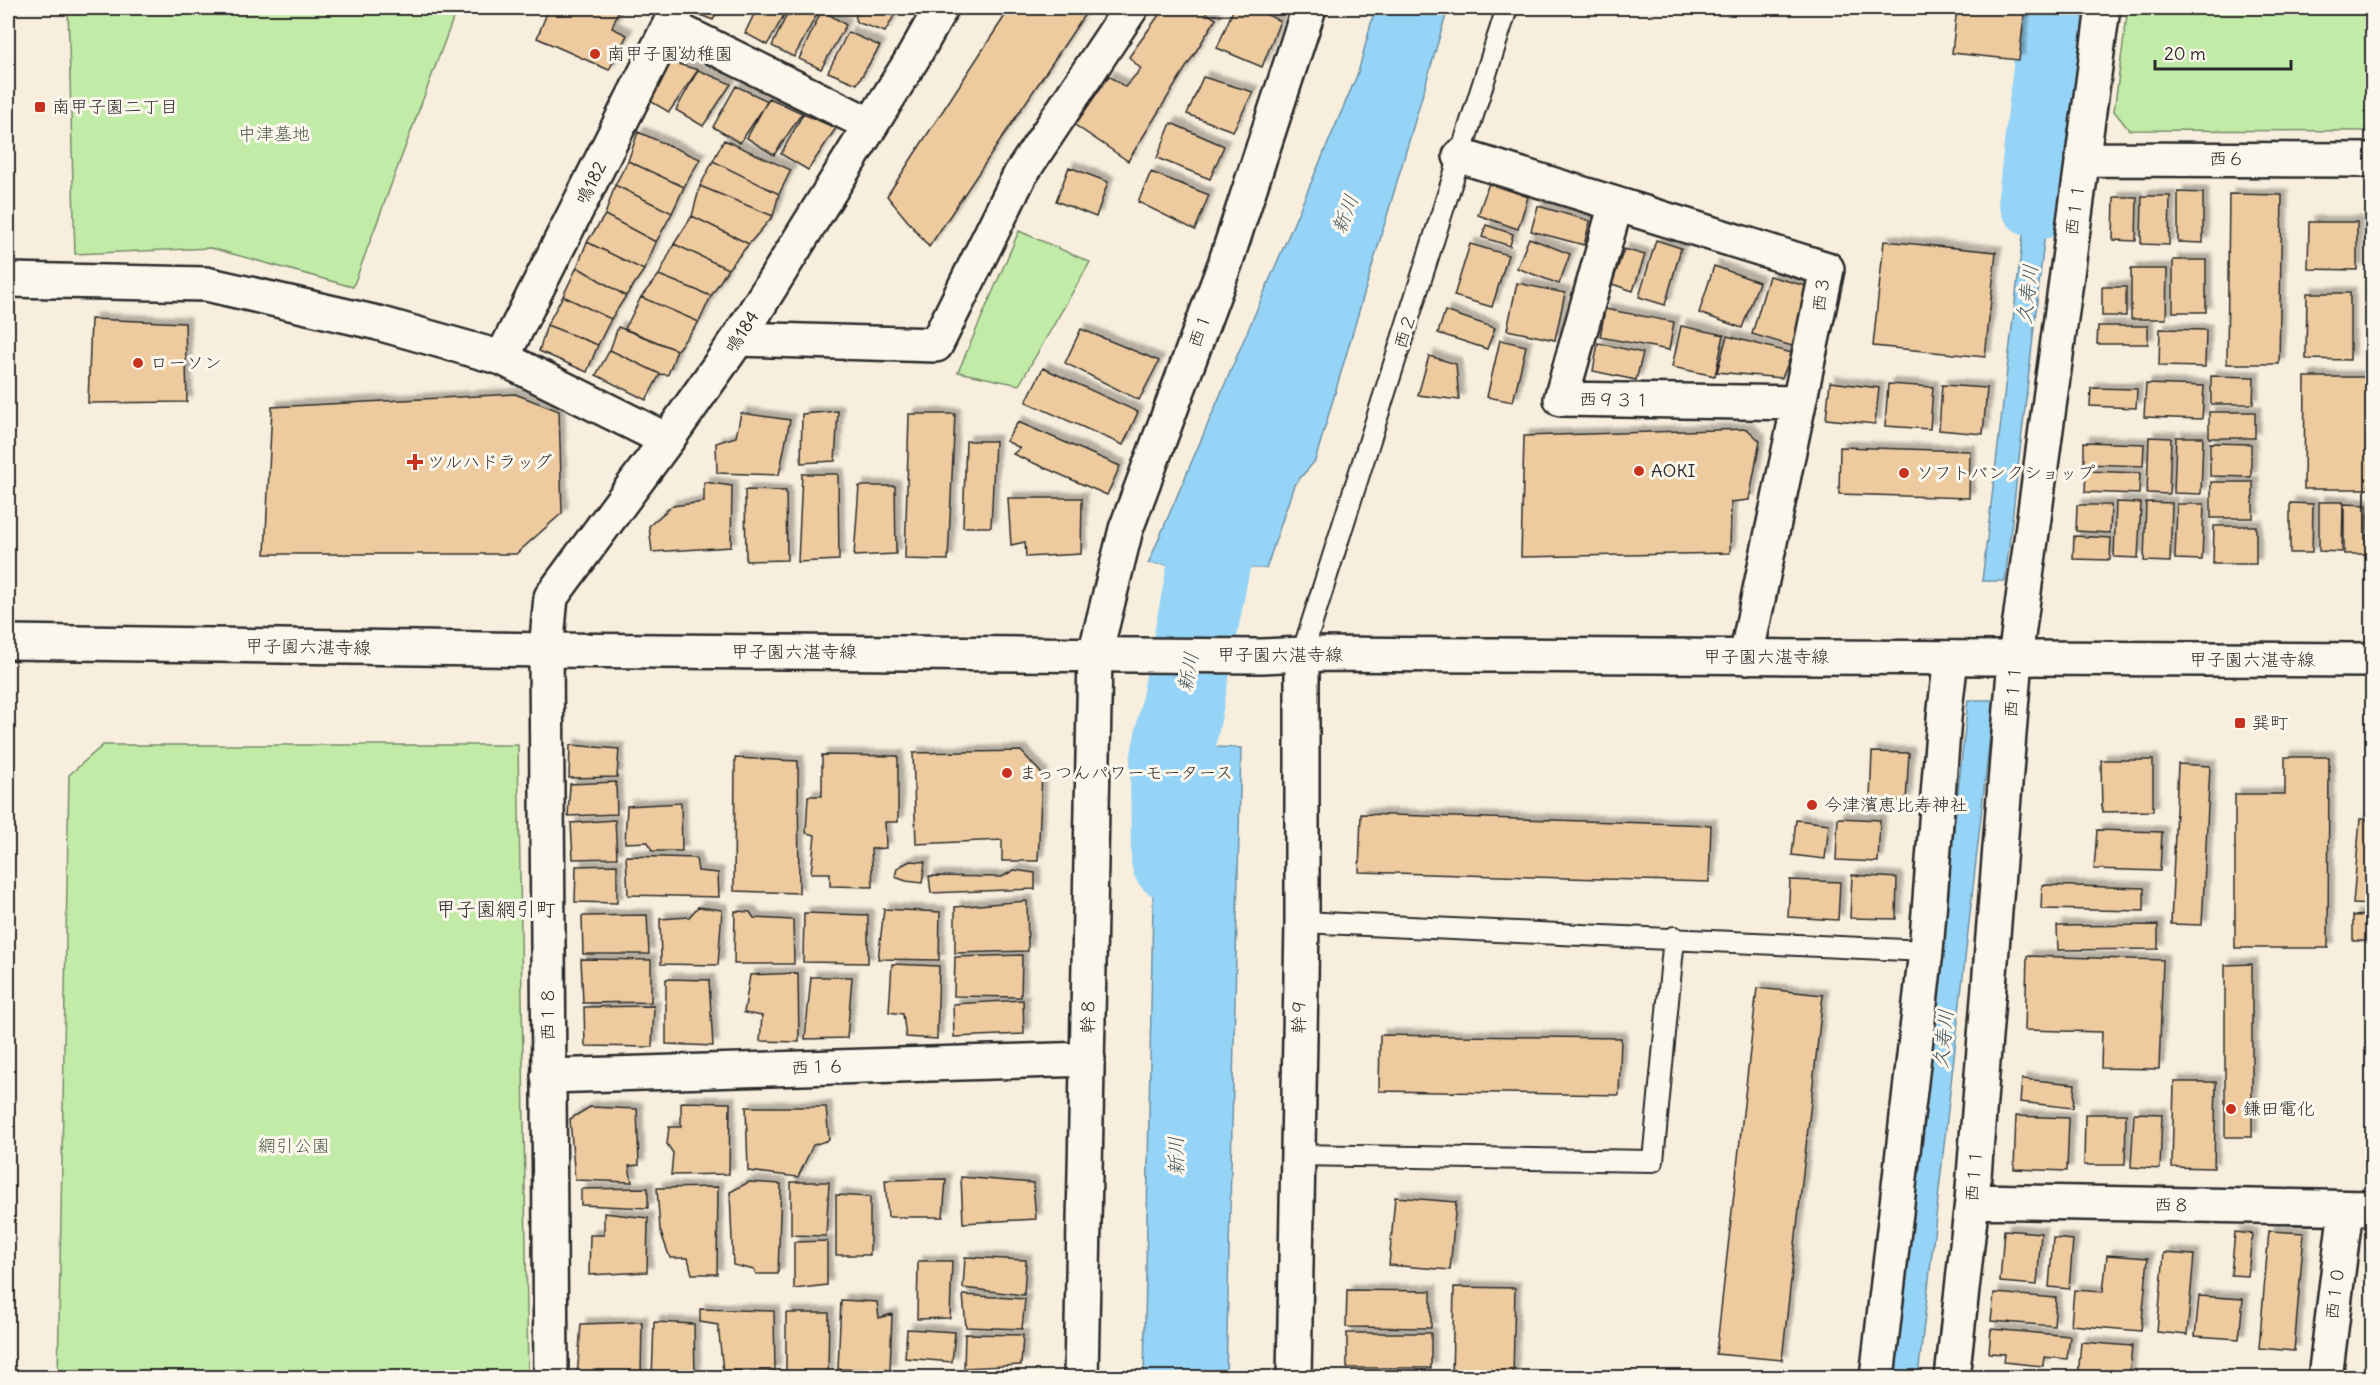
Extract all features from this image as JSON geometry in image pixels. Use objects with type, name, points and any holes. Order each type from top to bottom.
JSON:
[{"type":"street","name":"鳴184","points":[[546,650],[551,597],[738,339],[872,125],[941,8]]},
{"type":"street","points":[[738,339],[936,345],[1020,175],[1131,8]]},
{"type":"street","name":"西１","points":[[1095,654],[1126,528],[1225,264],[1309,8]]},
{"type":"street","name":"西１１","points":[[1952,1377],[1972,1201],[2015,658],[2103,8]]},
{"type":"street","points":[[674,17],[872,125]]},
{"type":"street","name":"鳴182","points":[[502,358],[674,17]]},
{"type":"street","name":"西３","points":[[1460,156],[1827,269],[1746,657]]},
{"type":"street","name":"西６","points":[[2082,159],[2373,160]]},
{"type":"street","name":"西９３１","points":[[1616,204],[1562,399],[1799,403]]},
{"type":"street","points":[[8,280],[206,284],[378,323],[502,358],[667,440]]},
{"type":"street","name":"甲子園六湛寺線","points":[[8,642],[546,650],[1262,656],[1302,654],[2373,660]]},
{"type":"street","name":"西１８","points":[[546,650],[551,1377]]},
{"type":"street","name":"幹８","points":[[1081,1377],[1095,654]]},
{"type":"street","name":"幹９","points":[[1294,1377],[1296,1155],[1302,922],[1302,654]]},
{"type":"street","points":[[1877,1377],[1926,951],[1944,718],[1951,658]]},
{"type":"street","name":"西１６","points":[[549,1076],[1088,1059]]},
{"type":"street","name":"西８","points":[[1972,1201],[2359,1208]]},
{"type":"street","name":"西１０","points":[[2325,1377],[2359,1208]]},
{"type":"lane","name":"西２","points":[[1302,654],[1507,8]]},
{"type":"lane","points":[[1302,922],[1674,937],[1926,951]]},
{"type":"lane","points":[[1296,1155],[1653,1161],[1674,937]]},
{"type":"green space","name":"中津墓地","points":[[68,8],[457,8],[353,287],[211,248],[75,254]]},
{"type":"green space","points":[[2128,8],[2372,8],[2372,131],[2129,130],[2114,111]]},
{"type":"green space","points":[[1019,231],[1090,262],[1019,385],[958,372]]},
{"type":"green space","name":"網引公園","points":[[103,745],[518,745],[528,1377],[58,1377],[69,775]]},
{"type":"water","points":[[1375,8],[1448,8],[1315,461],[1294,485],[1266,569],[1148,564],[1358,73]]},
{"type":"water","points":[[2041,83],[2062,84],[2005,581],[1982,581]]},
{"type":"water","points":[[1968,700],[1994,700],[1918,1377],[1894,1378]]},
{"type":"water","points":[[1156,745],[1241,748],[1226,1377],[1144,1378]]},
{"type":"pier","points":[[1145,564],[1266,569],[1266,572],[1148,567]]},
{"type":"building","name":"南甲子園幼稚園","points":[[549,8],[619,8],[612,28],[627,35],[609,70],[537,38]]},
{"type":"building","points":[[697,8],[719,8],[713,20],[695,13]]},
{"type":"building","points":[[757,8],[788,8],[767,45],[745,33]]},
{"type":"building","points":[[790,8],[811,8],[818,12],[794,57],[772,46]]},
{"type":"building","points":[[855,8],[898,8],[885,32],[856,22]]},
{"type":"building","points":[[1010,8],[1089,8],[929,247],[887,196]]},
{"type":"building","points":[[1164,8],[1199,8],[1216,19],[1128,161],[1075,125],[1109,76],[1125,87],[1141,69],[1129,57]]},
{"type":"building","points":[[1234,8],[1253,8],[1280,21],[1262,67],[1217,48]]},
{"type":"building","points":[[1957,8],[2025,8],[2019,60],[1952,53]]},
{"type":"building","points":[[822,10],[846,25],[821,69],[799,59]]},
{"type":"building","points":[[848,32],[880,46],[857,84],[828,72]]},
{"type":"building","points":[[671,62],[698,70],[669,112],[650,101]]},
{"type":"building","points":[[698,70],[731,84],[703,126],[676,110]]},
{"type":"building","points":[[1203,77],[1253,92],[1233,131],[1187,114]]},
{"type":"building","points":[[736,86],[768,101],[740,143],[713,127]]},
{"type":"building","points":[[769,98],[802,113],[774,155],[747,138]]},
{"type":"building","points":[[803,114],[836,128],[808,170],[781,154]]},
{"type":"building","points":[[1171,123],[1224,146],[1210,179],[1157,158]]},
{"type":"building","points":[[638,132],[700,159],[684,187],[628,161]]},
{"type":"building","points":[[724,140],[791,170],[779,194],[713,161]]},
{"type":"building","points":[[628,161],[684,187],[672,213],[615,185]]},
{"type":"building","points":[[713,161],[779,194],[773,216],[700,186]]},
{"type":"building","points":[[1069,167],[1108,182],[1096,217],[1056,201]]},
{"type":"building","points":[[1151,172],[1209,195],[1195,230],[1138,202]]},
{"type":"building","points":[[1489,183],[1528,197],[1518,229],[1478,215]]},
{"type":"building","points":[[615,185],[672,213],[656,242],[605,215]]},
{"type":"building","points":[[700,186],[773,216],[749,244],[692,216]]},
{"type":"building","points":[[2178,192],[2203,193],[2203,243],[2178,242]]},
{"type":"building","points":[[2229,194],[2282,195],[2279,364],[2227,364]]},
{"type":"building","points":[[2142,196],[2170,196],[2169,245],[2141,244]]},
{"type":"building","points":[[2114,197],[2137,197],[2136,241],[2113,240]]},
{"type":"building","points":[[1538,206],[1590,221],[1584,245],[1531,231]]},
{"type":"building","points":[[605,215],[656,242],[644,270],[587,242]]},
{"type":"building","points":[[692,216],[749,244],[728,269],[674,244]]},
{"type":"building","points":[[2309,222],[2357,222],[2357,270],[2308,269]]},
{"type":"building","points":[[1486,225],[1513,234],[1510,246],[1482,237]]},
{"type":"building","points":[[1529,238],[1570,254],[1559,284],[1517,268]]},
{"type":"building","points":[[1656,240],[1681,248],[1665,305],[1639,297]]},
{"type":"building","points":[[1884,241],[1996,252],[1985,357],[1873,346]]},
{"type":"building","points":[[587,242],[644,270],[626,296],[577,267]]},
{"type":"building","points":[[674,244],[728,269],[711,296],[659,275]]},
{"type":"building","points":[[1470,244],[1508,255],[1492,307],[1454,296]]},
{"type":"building","points":[[1624,249],[1645,255],[1633,291],[1612,284]]},
{"type":"building","points":[[2173,260],[2206,260],[2206,312],[2173,312]]},
{"type":"building","points":[[1714,266],[1759,282],[1742,328],[1699,313]]},
{"type":"building","points":[[577,267],[626,296],[611,319],[563,296]]},
{"type":"building","points":[[2131,269],[2167,269],[2166,319],[2131,319]]},
{"type":"building","points":[[659,275],[711,296],[699,322],[641,297]]},
{"type":"building","points":[[1769,276],[1810,287],[1792,346],[1752,334]]},
{"type":"building","points":[[1517,283],[1565,293],[1555,340],[1507,330]]},
{"type":"building","points":[[2102,287],[2126,287],[2126,316],[2102,316]]},
{"type":"building","points":[[2307,293],[2350,293],[2350,360],[2306,359]]},
{"type":"building","points":[[563,296],[611,319],[598,345],[547,325]]},
{"type":"building","points":[[641,297],[699,322],[677,350],[625,329]]},
{"type":"building","points":[[1605,309],[1674,322],[1669,350],[1600,337]]},
{"type":"building","points":[[1445,311],[1495,328],[1487,349],[1438,333]]},
{"type":"building","name":"ローソン","points":[[91,319],[185,323],[187,402],[88,403]]},
{"type":"building","points":[[547,325],[598,345],[587,372],[539,351]]},
{"type":"building","points":[[1681,326],[1724,335],[1715,376],[1672,367]]},
{"type":"building","points":[[2098,326],[2148,326],[2148,344],[2097,344]]},
{"type":"building","points":[[618,327],[677,350],[668,375],[660,374],[610,350]]},
{"type":"building","points":[[1081,329],[1159,361],[1139,400],[1065,363]]},
{"type":"building","points":[[2160,329],[2206,330],[2205,367],[2159,366]]},
{"type":"building","points":[[1727,336],[1792,353],[1782,378],[1717,372]]},
{"type":"building","points":[[1500,340],[1526,346],[1513,402],[1487,397]]},
{"type":"building","points":[[1598,343],[1643,353],[1636,380],[1593,371]]},
{"type":"building","points":[[610,350],[660,374],[646,400],[596,375]]},
{"type":"building","points":[[1429,356],[1456,364],[1459,400],[1418,395]]},
{"type":"building","points":[[1043,368],[1138,412],[1123,445],[1026,402]]},
{"type":"building","points":[[2211,376],[2254,377],[2253,404],[2211,404]]},
{"type":"building","points":[[2305,377],[2370,377],[2369,489],[2304,489]]},
{"type":"building","points":[[1830,382],[1879,388],[1875,424],[1826,419]]},
{"type":"building","points":[[1888,384],[1933,387],[1930,429],[1885,426]]},
{"type":"building","points":[[2146,384],[2204,386],[2202,419],[2144,417]]},
{"type":"building","points":[[1942,385],[1987,388],[1983,434],[1939,430]]},
{"type":"building","points":[[2091,388],[2137,389],[2136,408],[2090,406]]},
{"type":"building","name":"ツルハドラッグ","points":[[515,394],[559,411],[562,513],[516,554],[265,554],[272,407]]},
{"type":"building","points":[[838,411],[835,461],[801,463],[802,414]]},
{"type":"building","points":[[2209,412],[2255,412],[2255,438],[2209,438]]},
{"type":"building","points":[[741,413],[790,420],[779,475],[717,473],[716,443],[736,437]]},
{"type":"building","points":[[909,414],[955,414],[948,560],[905,559]]},
{"type":"building","points":[[1018,422],[1120,466],[1107,495],[1013,454],[1020,448],[1006,441]]},
{"type":"building","name":"AOKI","points":[[1747,429],[1760,441],[1749,500],[1731,502],[1730,553],[1521,557],[1524,436]]},
{"type":"building","points":[[2149,437],[2171,438],[2169,494],[2147,493]]},
{"type":"building","points":[[2176,437],[2203,437],[2201,494],[2174,493]]},
{"type":"building","points":[[966,441],[995,441],[991,527],[963,527]]},
{"type":"building","points":[[2084,442],[2144,444],[2143,466],[2084,464]]},
{"type":"building","points":[[2210,443],[2251,444],[2251,477],[2210,476]]},
{"type":"building","name":"ソフトバンクショップ","points":[[1840,447],[1970,451],[1969,498],[1839,494]]},
{"type":"building","points":[[2086,471],[2140,473],[2139,494],[2085,492]]},
{"type":"building","points":[[802,474],[838,474],[839,560],[798,562]]},
{"type":"building","points":[[704,482],[732,486],[731,547],[652,552],[649,526],[672,506],[704,502]]},
{"type":"building","points":[[2211,482],[2253,482],[2253,518],[2211,518]]},
{"type":"building","points":[[859,486],[895,486],[896,554],[854,556]]},
{"type":"building","points":[[745,490],[786,491],[787,560],[746,561]]},
{"type":"building","points":[[1008,498],[1082,498],[1081,554],[1026,557],[1025,542],[1011,545]]},
{"type":"building","points":[[2116,502],[2141,503],[2138,558],[2114,557]]},
{"type":"building","points":[[2146,502],[2172,503],[2170,562],[2144,561]]},
{"type":"building","points":[[2319,502],[2343,502],[2342,552],[2319,551]]},
{"type":"building","points":[[2290,503],[2313,504],[2312,553],[2290,553]]},
{"type":"building","points":[[2177,504],[2204,504],[2202,560],[2175,559]]},
{"type":"building","points":[[2344,504],[2367,505],[2366,554],[2344,554]]},
{"type":"building","points":[[2077,505],[2111,505],[2110,533],[2076,531]]},
{"type":"building","points":[[2214,526],[2256,526],[2256,564],[2213,564]]},
{"type":"building","points":[[2074,536],[2111,538],[2110,560],[2073,559]]},
{"type":"building","points":[[570,745],[619,749],[617,777],[569,778]]},
{"type":"building","points":[[1021,751],[1042,774],[1038,861],[1002,861],[1002,840],[916,844],[913,753]]},
{"type":"building","points":[[1872,752],[1909,753],[1906,801],[1870,799]]},
{"type":"building","points":[[822,755],[898,756],[898,822],[885,822],[886,848],[871,849],[873,887],[830,886],[830,873],[811,873],[815,835],[806,833],[808,796],[822,796]]},
{"type":"building","points":[[2285,757],[2329,757],[2328,948],[2235,948],[2235,794],[2285,794]]},
{"type":"building","points":[[735,758],[798,761],[799,893],[734,891]]},
{"type":"building","points":[[2101,760],[2153,760],[2153,811],[2102,812]]},
{"type":"building","points":[[2178,764],[2210,766],[2202,925],[2171,924]]},
{"type":"building","points":[[616,782],[617,814],[568,816],[570,784]]},
{"type":"building","points":[[681,803],[682,851],[652,851],[648,842],[625,843],[627,806]]},
{"type":"building","points":[[1361,814],[1711,825],[1709,882],[1359,872]]},
{"type":"building","points":[[1838,818],[1880,820],[1878,862],[1836,860]]},
{"type":"building","points":[[2360,819],[2372,820],[2372,905],[2353,904]]},
{"type":"building","points":[[615,820],[617,858],[573,859],[571,823]]},
{"type":"building","points":[[1796,820],[1829,824],[1825,859],[1792,855]]},
{"type":"building","points":[[2097,830],[2162,832],[2160,871],[2094,869]]},
{"type":"building","points":[[626,856],[696,858],[698,871],[718,873],[719,897],[628,895]]},
{"type":"building","points":[[910,861],[925,862],[922,883],[895,877],[897,868]]},
{"type":"building","points":[[617,865],[617,903],[575,902],[576,866]]},
{"type":"building","points":[[1014,870],[1035,873],[1035,889],[931,893],[929,876],[1002,877]]},
{"type":"building","points":[[1852,875],[1897,878],[1896,919],[1850,918]]},
{"type":"building","points":[[1790,880],[1840,882],[1838,920],[1788,917]]},
{"type":"building","points":[[2042,885],[2144,888],[2144,911],[2041,909]]},
{"type":"building","points":[[1027,901],[1028,951],[955,953],[955,907]]},
{"type":"building","points":[[698,907],[722,910],[718,965],[661,964],[660,919],[689,917]]},
{"type":"building","points":[[884,909],[940,912],[939,960],[878,959]]},
{"type":"building","points":[[735,911],[750,912],[754,918],[793,920],[794,964],[734,964]]},
{"type":"building","points":[[804,913],[868,915],[868,963],[803,962]]},
{"type":"building","points":[[647,915],[649,954],[583,954],[582,916]]},
{"type":"building","points":[[2372,915],[2372,941],[2353,941],[2353,916]]},
{"type":"building","points":[[2158,925],[2158,949],[2058,950],[2057,926]]},
{"type":"building","points":[[1022,955],[1021,997],[954,996],[955,957]]},
{"type":"building","points":[[2027,956],[2163,960],[2159,1069],[2101,1068],[2102,1032],[2025,1030]]},
{"type":"building","points":[[581,959],[651,960],[651,1002],[583,1003]]},
{"type":"building","points":[[892,964],[939,966],[937,1039],[906,1037],[903,1014],[889,1012]]},
{"type":"building","points":[[2252,964],[2252,1137],[2225,1137],[2225,965]]},
{"type":"building","points":[[798,973],[799,1042],[760,1041],[762,1016],[744,1013],[750,975]]},
{"type":"building","points":[[811,977],[852,977],[847,1038],[805,1039]]},
{"type":"building","points":[[666,979],[709,980],[713,1046],[666,1044]]},
{"type":"building","points":[[1757,988],[1823,995],[1782,1360],[1716,1354]]},
{"type":"building","points":[[1023,1000],[1024,1034],[954,1037],[953,1004]]},
{"type":"building","points":[[654,1006],[652,1047],[585,1046],[584,1007]]},
{"type":"building","points":[[1380,1035],[1621,1038],[1619,1095],[1379,1091]]},
{"type":"building","points":[[2022,1079],[2075,1084],[2073,1108],[2020,1102]]},
{"type":"building","points":[[2174,1082],[2216,1082],[2214,1168],[2172,1167]]},
{"type":"building","points":[[681,1102],[730,1103],[729,1174],[671,1175],[673,1153],[667,1144],[669,1127],[681,1127]]},
{"type":"building","points":[[590,1107],[637,1109],[639,1165],[629,1166],[632,1182],[575,1180],[570,1119]]},
{"type":"building","points":[[746,1107],[826,1107],[829,1140],[813,1145],[798,1177],[748,1171]]},
{"type":"building","points":[[2134,1113],[2162,1114],[2160,1169],[2131,1167]]},
{"type":"building","points":[[2085,1114],[2126,1114],[2125,1165],[2084,1165]]},
{"type":"building","points":[[2016,1116],[2069,1118],[2067,1171],[2014,1169]]},
{"type":"building","points":[[961,1177],[1033,1183],[1036,1219],[963,1223]]},
{"type":"building","points":[[946,1179],[943,1217],[888,1217],[885,1180]]},
{"type":"building","points":[[749,1182],[781,1184],[778,1274],[756,1274],[754,1270],[733,1265],[730,1192]]},
{"type":"building","points":[[791,1182],[829,1182],[826,1236],[791,1235]]},
{"type":"building","points":[[718,1187],[717,1274],[692,1274],[688,1258],[670,1258],[660,1230],[657,1188]]},
{"type":"building","points":[[648,1188],[648,1208],[581,1205],[581,1189]]},
{"type":"building","points":[[836,1195],[870,1197],[870,1255],[836,1255]]},
{"type":"building","points":[[1395,1197],[1456,1202],[1450,1270],[1389,1265]]},
{"type":"building","points":[[604,1213],[648,1218],[647,1272],[589,1275],[590,1235],[604,1235]]},
{"type":"building","points":[[2004,1230],[2041,1233],[2037,1285],[2000,1282]]},
{"type":"building","points":[[2269,1231],[2304,1233],[2294,1351],[2259,1348]]},
{"type":"building","points":[[2235,1232],[2252,1234],[2248,1276],[2231,1275]]},
{"type":"building","points":[[2053,1238],[2073,1240],[2069,1289],[2049,1287]]},
{"type":"building","points":[[827,1241],[827,1285],[794,1289],[794,1242]]},
{"type":"building","points":[[2164,1253],[2194,1255],[2187,1335],[2157,1332]]},
{"type":"building","points":[[2107,1255],[2148,1258],[2141,1331],[2071,1325],[2074,1290],[2103,1292]]},
{"type":"building","points":[[965,1257],[1026,1260],[1024,1295],[963,1288]]},
{"type":"building","points":[[918,1261],[952,1261],[950,1318],[917,1319]]},
{"type":"building","points":[[1454,1287],[1515,1288],[1513,1378],[1452,1378]]},
{"type":"building","points":[[1347,1290],[1431,1291],[1431,1328],[1346,1327]]},
{"type":"building","points":[[1994,1293],[2056,1298],[2054,1326],[1991,1321]]},
{"type":"building","points":[[963,1295],[1025,1299],[1022,1329],[966,1327]]},
{"type":"building","points":[[2199,1296],[2243,1299],[2239,1339],[2195,1336]]},
{"type":"building","points":[[841,1300],[877,1302],[879,1318],[892,1314],[890,1370],[838,1369]]},
{"type":"building","points":[[700,1309],[774,1311],[775,1371],[723,1371],[718,1325],[700,1322]]},
{"type":"building","points":[[2372,1310],[2372,1357],[2366,1356]]},
{"type":"building","points":[[786,1313],[829,1313],[828,1374],[786,1373]]},
{"type":"building","points":[[642,1322],[641,1376],[577,1378],[581,1324]]},
{"type":"building","points":[[654,1322],[694,1324],[695,1378],[652,1378]]},
{"type":"building","points":[[907,1329],[955,1332],[952,1362],[905,1358]]},
{"type":"building","points":[[1991,1329],[2070,1336],[2067,1359],[2044,1357],[2043,1366],[2004,1362],[2005,1354],[1989,1353]]},
{"type":"building","points":[[1347,1333],[1431,1333],[1431,1368],[1347,1368]]},
{"type":"building","points":[[965,1334],[1023,1335],[1021,1365],[964,1368]]},
{"type":"building","points":[[2081,1342],[2132,1346],[2129,1378],[2078,1378]]},
{"type":"waterway","name":"久寿川","points":[[2039,198],[2061,8]]},
{"type":"waterway","name":"新川","points":[[1172,860],[1171,763],[1210,559],[1249,460]]},
{"type":"place","name":"南甲子園幼稚園","points":[[595,54]]},
{"type":"place","name":"南甲子園二丁目","points":[[40,107]]},
{"type":"place","name":"ローソン","points":[[138,363]]},
{"type":"place","name":"ツルハドラッグ","points":[[415,462]]},
{"type":"place","name":"AOKI","points":[[1639,471]]},
{"type":"place","name":"ソフトバンクショップ","points":[[1904,473]]},
{"type":"place","name":"巽町","points":[[2240,723]]},
{"type":"place","name":"まっつんパワーモータース","points":[[1007,773]]},
{"type":"place","name":"今津濱恵比寿神社","points":[[1812,805]]},
{"type":"place","name":"鎌田電化","points":[[2231,1109]]},
{"type":"district","name":"甲子園網引町","points":[[496,909]]}]
